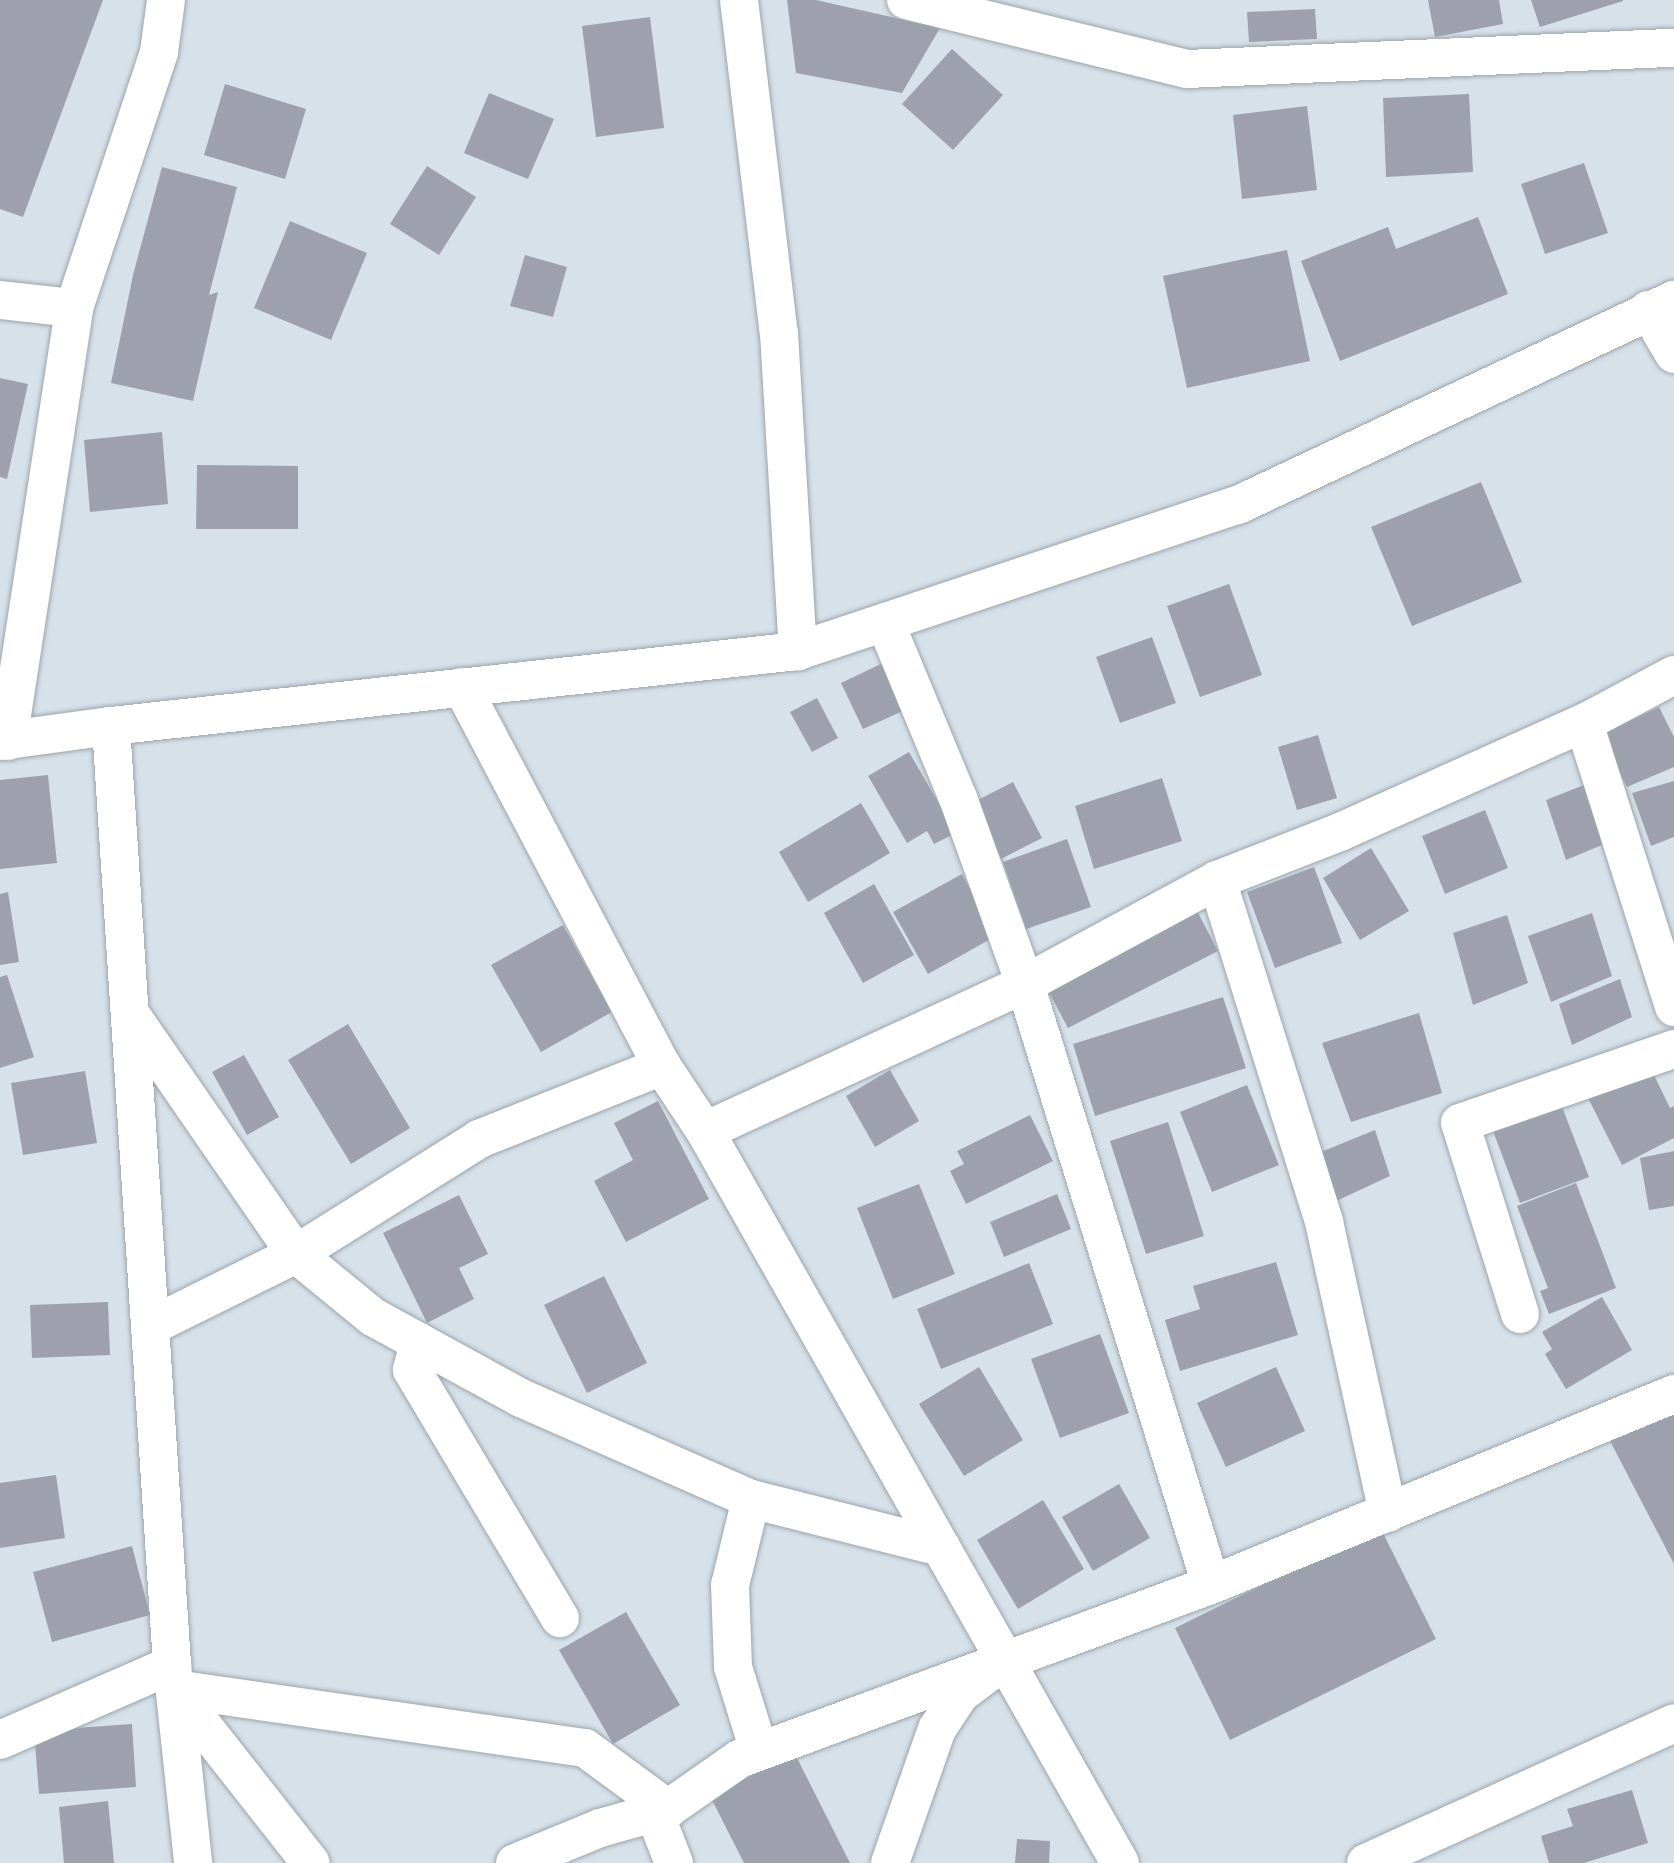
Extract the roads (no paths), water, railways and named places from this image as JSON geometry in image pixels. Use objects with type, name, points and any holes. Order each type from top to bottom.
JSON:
[{"type":"street","points":[[166,0],[159,52],[74,308],[4,741],[111,726],[798,651],[1238,505],[1661,305],[1674,354]]},
{"type":"street","points":[[739,0],[779,332],[798,651]]},
{"type":"street","points":[[905,0],[1187,69],[1674,48]]},
{"type":"street","points":[[0,300],[74,308]]},
{"type":"street","points":[[885,622],[958,798],[1025,984],[1211,1585]]},
{"type":"street","points":[[705,1131],[1025,984],[1217,880],[1340,832],[1584,723],[1674,676]]},
{"type":"street","points":[[462,687],[662,1066],[705,1131],[1120,1863]]},
{"type":"street","points":[[1584,723],[1674,1007]]},
{"type":"street","points":[[111,726],[175,1682],[193,1863]]},
{"type":"street","points":[[1217,880],[1324,1222],[1388,1513]]},
{"type":"street","points":[[130,1013],[296,1254],[373,1317],[521,1398],[751,1499],[941,1547]]},
{"type":"street","points":[[1520,1314],[1460,1123],[1674,1049]]},
{"type":"street","points":[[150,1326],[296,1254],[479,1139],[662,1066]]},
{"type":"street","points":[[419,1342],[412,1370],[560,1618]]},
{"type":"street","points":[[674,1863],[656,1817],[739,1759],[1211,1585],[1674,1395]]},
{"type":"street","points":[[751,1499],[730,1585],[733,1667],[759,1751]]},
{"type":"street","points":[[890,1863],[937,1730],[960,1694],[1006,1661]]},
{"type":"street","points":[[175,1682],[311,1863]]},
{"type":"street","points":[[0,1740],[175,1682],[584,1748],[668,1809]]},
{"type":"street","points":[[1366,1863],[1433,1849],[1674,1723]]},
{"type":"street","points":[[515,1863],[600,1828],[668,1809]]}]
